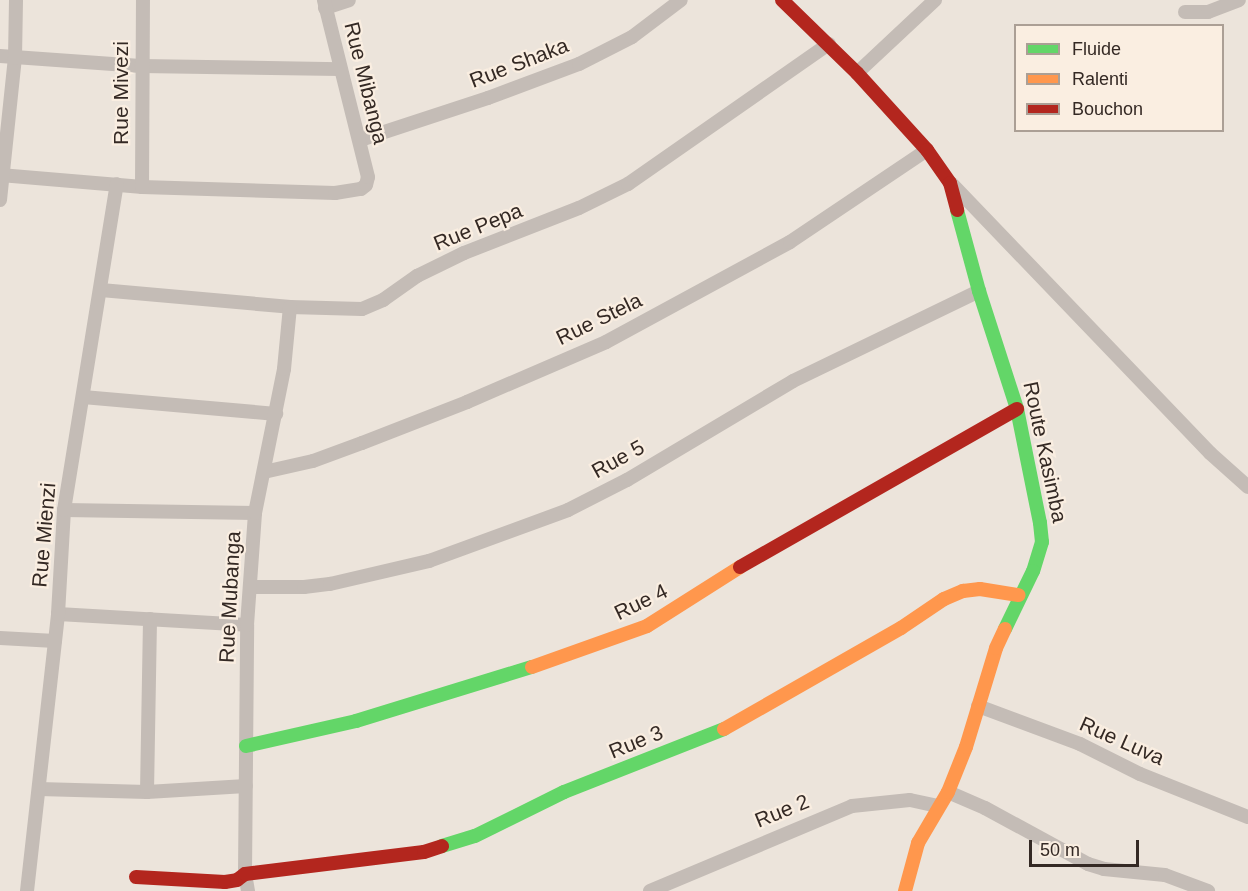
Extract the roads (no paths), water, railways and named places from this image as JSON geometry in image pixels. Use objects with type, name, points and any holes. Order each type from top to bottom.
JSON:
[{"type":"street","points":[[0,200],[15,58],[16,0]]},
{"type":"street","name":"Rue Mivezi","points":[[142,187],[143,0]]},
{"type":"street","points":[[325,4],[349,0]]},
{"type":"street","name":"Rue Shaka","points":[[360,140],[488,98],[579,64],[632,37],[681,0]]},
{"type":"street","name":"Route Kasimba","points":[[782,0],[857,73],[927,150],[950,183],[1210,453],[1248,487]]},
{"type":"street","points":[[857,73],[935,0]]},
{"type":"street","points":[[1185,12],[1208,12],[1239,0]]},
{"type":"street","name":"Rue Mibanga","points":[[142,187],[335,193],[361,189],[366,185],[368,177],[360,140],[325,4]]},
{"type":"street","name":"Rue Pepa","points":[[101,290],[290,308],[362,309],[383,300],[417,276],[464,253],[579,208],[628,184],[829,44]]},
{"type":"street","points":[[0,56],[141,66],[340,69]]},
{"type":"street","name":"Rue Stela","points":[[264,472],[313,461],[342,450],[467,402],[606,342],[790,242],[927,150]]},
{"type":"street","points":[[2,175],[142,187]]},
{"type":"street","name":"Route Kasimba","points":[[905,891],[918,843],[948,792],[966,747],[996,648],[1033,571],[1042,542],[1017,409],[979,291],[950,183]]},
{"type":"street","name":"Rue Mienzi","points":[[27,891],[58,614],[64,510],[117,184]]},
{"type":"street","name":"Rue 5","points":[[251,587],[304,587],[330,584],[429,561],[568,510],[627,480],[793,381],[979,291]]},
{"type":"street","name":"Rue Mubanga","points":[[248,891],[245,874],[247,625],[255,513],[284,369],[290,308]]},
{"type":"street","points":[[84,397],[276,414]]},
{"type":"street","name":"Rue 4","points":[[246,746],[356,721],[516,673],[647,626],[750,561],[1017,409]]},
{"type":"street","points":[[64,510],[255,513]]},
{"type":"street","name":"Rue 3","points":[[136,877],[225,882],[237,880],[245,874],[424,852],[476,836],[564,792],[731,726],[901,628],[944,599],[963,591],[980,589],[1019,596]]},
{"type":"street","points":[[58,614],[247,625]]},
{"type":"street","points":[[147,792],[150,619]]},
{"type":"street","points":[[0,638],[55,641]]},
{"type":"street","name":"Rue Luva","points":[[978,706],[1080,744],[1140,774],[1248,817]]},
{"type":"street","points":[[39,789],[147,792],[246,786]]},
{"type":"street","points":[[948,792],[985,808],[1088,864],[1104,869],[1165,875],[1208,891]]},
{"type":"street","name":"Rue 2","points":[[650,891],[852,806],[910,800],[938,806]]}]
